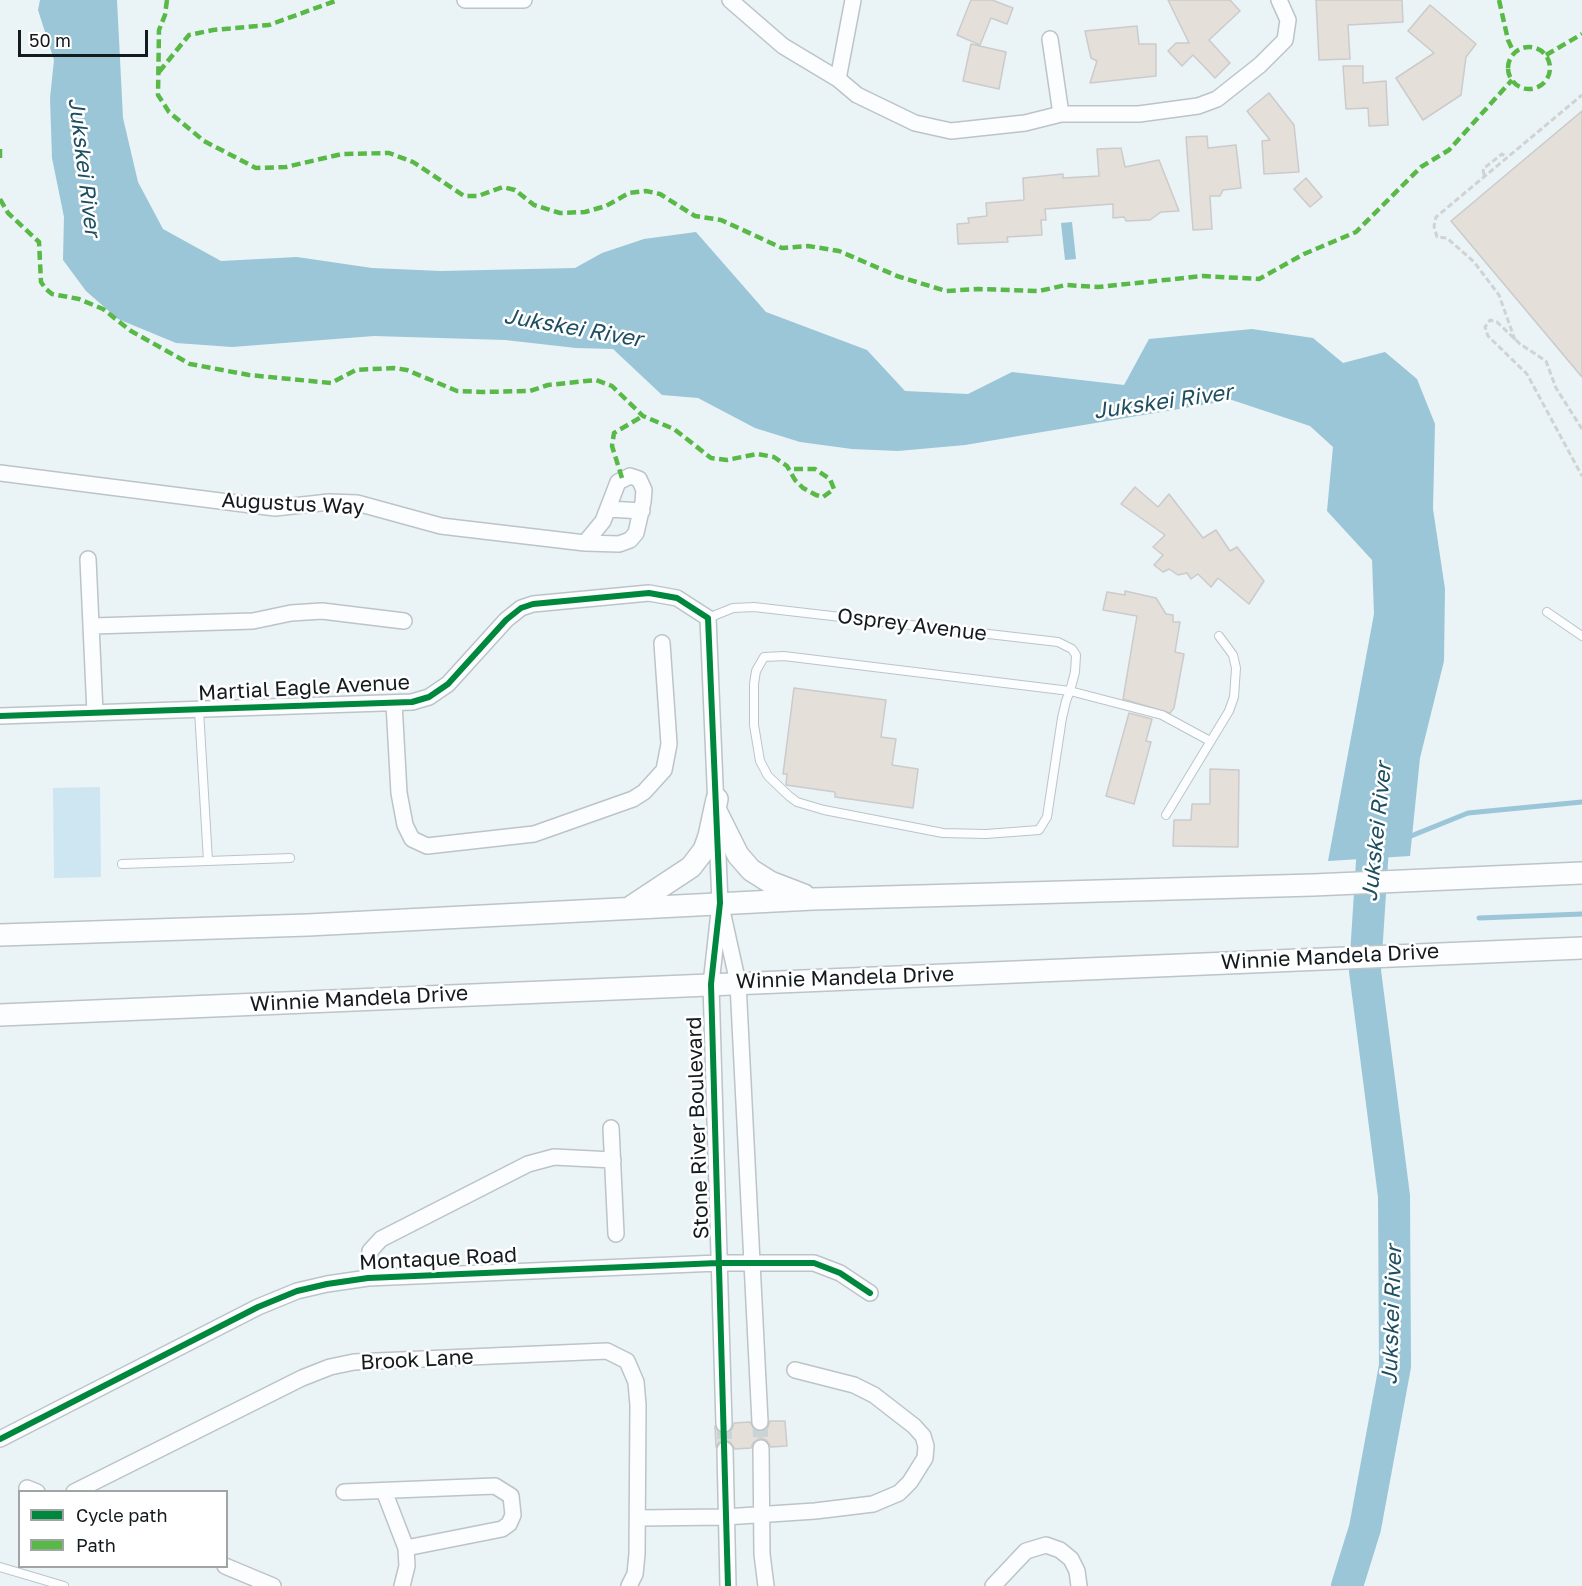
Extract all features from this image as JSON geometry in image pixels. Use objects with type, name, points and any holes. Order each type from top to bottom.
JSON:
[{"type":"main road","points":[[717,806],[738,855],[751,870],[770,882],[813,899]]},
{"type":"main road","points":[[629,908],[691,867],[704,850],[717,806]]},
{"type":"main road","points":[[0,935],[308,925],[813,899],[1313,885],[1582,873]]},
{"type":"main road","name":"Winnie Mandela Drive","points":[[0,1015],[1433,952],[1582,948]]},
{"type":"street","points":[[465,0],[524,0]]},
{"type":"street","points":[[730,0],[783,46],[838,79],[857,95],[915,123],[951,131],[1025,123],[1061,114],[1139,114],[1198,106],[1217,99],[1260,65],[1285,40],[1288,20],[1279,0]]},
{"type":"street","points":[[838,79],[853,0]]},
{"type":"street","points":[[1050,39],[1061,114]]},
{"type":"street","name":"Augustus Way","points":[[0,473],[275,508],[329,502],[357,503],[441,526],[585,543],[614,545],[630,540],[636,533],[642,511],[642,482],[630,476],[618,482],[603,521],[585,543]]},
{"type":"street","points":[[609,509],[642,511]]},
{"type":"street","points":[[88,559],[93,626],[94,713]]},
{"type":"street","name":"Martial Eagle Avenue","points":[[0,716],[412,702],[429,697],[448,684],[506,620],[521,608],[533,604],[649,593],[677,598],[708,618]]},
{"type":"street","points":[[93,626],[253,621],[291,613],[322,611],[404,621]]},
{"type":"street","points":[[708,618],[720,903],[738,983],[750,1262],[760,1422]]},
{"type":"street","points":[[394,703],[399,793],[405,825],[412,839],[427,846],[534,834],[633,800],[650,787],[664,770],[669,744],[662,643]]},
{"type":"street","name":"Stone River Boulevard","points":[[720,903],[711,984],[724,1424]]},
{"type":"street","points":[[611,1128],[616,1234]]},
{"type":"street","points":[[368,1278],[370,1251],[381,1239],[528,1164],[546,1158],[613,1160]]},
{"type":"street","name":"Montaque Road","points":[[0,1439],[258,1307],[297,1291],[368,1278],[750,1262],[824,1265],[870,1293]]},
{"type":"street","name":"Brook Lane","points":[[77,1490],[302,1378],[330,1367],[354,1362],[607,1351],[627,1361],[636,1382],[639,1518],[635,1574],[629,1586]]},
{"type":"street","points":[[639,1518],[725,1517],[815,1511],[888,1499],[910,1482],[925,1458],[923,1436],[914,1426],[874,1395],[830,1377],[795,1370]]},
{"type":"street","points":[[761,1448],[762,1554],[766,1586]]},
{"type":"street","points":[[725,1450],[728,1586]]},
{"type":"street","points":[[344,1492],[495,1486],[511,1496],[513,1515],[509,1524],[502,1529],[406,1548]]},
{"type":"street","points":[[384,1491],[406,1548],[407,1566],[402,1586]]},
{"type":"street","points":[[993,1586],[1026,1551],[1046,1545],[1060,1550],[1071,1558],[1077,1571],[1079,1586]]},
{"type":"street","points":[[228,1567],[273,1586]]},
{"type":"lane","name":"Osprey Avenue","points":[[708,618],[733,608],[754,607],[1058,642],[1072,649],[1076,655],[1070,691]]},
{"type":"lane","points":[[1547,612],[1582,636]]},
{"type":"lane","points":[[1166,815],[1229,711],[1234,697],[1236,668],[1233,655],[1219,636]]},
{"type":"lane","points":[[1070,691],[1062,718],[1047,817],[1040,830],[943,833],[824,810],[789,796],[768,776],[760,761],[754,725],[756,671],[764,657],[784,656],[1070,691],[1162,715],[1210,741]]},
{"type":"lane","points":[[199,710],[208,861]]},
{"type":"lane","points":[[122,864],[290,858]]},
{"type":"lane","points":[[0,1567],[64,1586]]},
{"type":"path","points":[[1515,340],[1499,295],[1487,277],[1457,246],[1447,238],[1437,237],[1434,233],[1436,217],[1484,175],[1483,169],[1502,153],[1507,157],[1582,95]]},
{"type":"path","points":[[1582,429],[1556,388],[1546,361],[1515,340],[1497,322],[1490,320],[1485,327],[1488,336],[1527,374],[1582,476]]},
{"type":"shaded area","points":[[100,787],[101,877],[54,878],[53,788]]},
{"type":"water","points":[[40,0],[117,0],[123,118],[138,182],[163,229],[221,261],[297,257],[372,268],[441,271],[575,268],[602,253],[644,239],[696,232],[766,312],[867,350],[905,391],[968,394],[1012,372],[1124,385],[1149,339],[1252,329],[1313,338],[1343,363],[1385,352],[1417,379],[1435,424],[1433,509],[1445,589],[1444,661],[1420,758],[1410,856],[1328,861],[1374,614],[1372,560],[1327,511],[1333,447],[1310,426],[1232,400],[965,445],[898,451],[852,449],[800,442],[755,428],[698,398],[662,395],[613,349],[576,348],[505,340],[374,336],[232,347],[176,343],[118,319],[86,291],[63,260],[64,217],[52,158],[50,98],[54,60],[38,10]]},
{"type":"water","points":[[1072,222],[1076,259],[1065,260],[1061,223]]},
{"type":"building","points":[[971,0],[992,0],[1013,8],[1007,24],[991,18],[980,45],[957,35]]},
{"type":"building","points":[[1168,0],[1230,0],[1240,11],[1209,40],[1230,63],[1215,78],[1193,55],[1182,66],[1168,51],[1176,43],[1189,43]]},
{"type":"building","points":[[1316,0],[1402,0],[1403,22],[1348,25],[1350,59],[1319,60]]},
{"type":"building","points":[[1430,5],[1476,44],[1466,57],[1461,95],[1423,120],[1396,78],[1434,53],[1408,31]]},
{"type":"building","points":[[1137,26],[1139,44],[1156,44],[1156,76],[1090,83],[1097,61],[1091,58],[1085,31]]},
{"type":"building","points":[[971,44],[1006,52],[999,89],[963,81]]},
{"type":"building","points":[[1343,66],[1363,66],[1363,83],[1386,81],[1388,125],[1369,126],[1368,108],[1346,109]]},
{"type":"building","points":[[1269,93],[1294,125],[1299,172],[1264,174],[1262,141],[1270,140],[1247,111]]},
{"type":"building","points":[[1582,111],[1582,377],[1451,221]]},
{"type":"building","points":[[1207,136],[1208,148],[1236,145],[1241,188],[1223,190],[1220,196],[1210,196],[1212,229],[1193,230],[1186,137]]},
{"type":"building","points":[[1121,148],[1125,167],[1159,160],[1179,211],[1161,212],[1150,220],[1126,221],[1124,217],[1113,218],[1113,204],[1045,209],[1046,220],[1041,220],[1042,235],[1007,237],[1008,242],[958,244],[957,224],[969,223],[968,218],[987,216],[986,203],[1024,200],[1023,178],[1063,174],[1063,178],[1099,176],[1097,149]]},
{"type":"building","points":[[1306,178],[1322,197],[1310,207],[1294,189]]},
{"type":"building","points":[[1135,487],[1158,507],[1169,494],[1203,538],[1216,530],[1230,551],[1237,547],[1264,581],[1249,604],[1218,578],[1211,587],[1198,574],[1191,579],[1187,573],[1178,575],[1169,569],[1163,572],[1154,565],[1163,555],[1153,547],[1165,535],[1121,504]]},
{"type":"building","points":[[1125,591],[1156,598],[1166,614],[1173,615],[1173,622],[1180,622],[1175,652],[1184,654],[1174,708],[1170,713],[1123,699],[1137,616],[1103,610],[1107,592],[1125,595]]},
{"type":"building","points":[[794,688],[886,700],[881,737],[896,739],[892,765],[918,769],[913,808],[835,797],[835,792],[786,785],[787,774],[783,774]]},
{"type":"building","points":[[1129,713],[1152,719],[1146,741],[1151,742],[1134,804],[1106,796]]},
{"type":"building","points":[[1210,769],[1239,770],[1238,847],[1173,846],[1174,820],[1191,820],[1192,804],[1210,804]]},
{"type":"building","points":[[770,1421],[785,1421],[787,1446],[771,1447],[766,1440],[760,1438],[753,1443],[751,1448],[735,1449],[730,1442],[725,1440],[719,1442],[716,1447],[715,1426],[719,1432],[725,1434],[732,1429],[734,1423],[750,1422],[755,1430],[761,1432],[768,1427]]},
{"type":"waterway","points":[[1406,838],[1468,813],[1582,802]]},
{"type":"waterway","name":"Jukskei River","points":[[1347,1586],[1365,1528],[1395,1366],[1394,1196],[1365,971],[1375,815]]},
{"type":"waterway","points":[[1479,918],[1582,914]]},
{"type":"tunnel","points":[[760,1422],[761,1448]]},
{"type":"tunnel","points":[[724,1424],[725,1450]]},
{"type":"marked path","points":[[167,0],[165,15],[159,30],[158,95],[169,112],[204,141],[256,168],[286,167],[342,154],[389,153],[413,162],[464,196],[478,196],[503,187],[515,190],[534,205],[560,213],[585,212],[606,206],[629,193],[646,191],[660,194],[695,216],[721,220],[782,248],[808,246],[839,251],[897,276],[946,291],[978,289],[1039,291],[1066,285],[1098,287],[1203,276],[1259,279],[1304,254],[1356,232],[1421,167],[1449,150],[1512,80]]},
{"type":"marked path","points":[[159,72],[189,35],[213,30],[269,25],[338,0]]},
{"type":"marked path","points":[[1499,0],[1508,40],[1514,53]]},
{"type":"marked path","points":[[1546,55],[1582,34]]},
{"type":"marked path","points":[[1529,47],[1544,53],[1550,68],[1544,83],[1529,89],[1514,83],[1508,68],[1514,53],[1529,47]]},
{"type":"marked path","points":[[0,149],[0,162]]},
{"type":"marked path","points":[[0,199],[8,213],[39,242],[41,282],[46,289],[52,294],[79,299],[103,309],[131,331],[190,364],[249,375],[331,383],[356,370],[394,368],[407,370],[457,391],[482,392],[530,391],[548,385],[596,380],[612,386],[643,416],[674,429],[711,458],[727,460],[757,454],[774,457],[787,466],[795,480],[803,488],[816,495],[823,497],[834,489],[830,479],[815,469],[789,469]]},
{"type":"marked path","points":[[622,478],[612,446],[614,433],[643,416]]},
{"type":"cycle path","points":[[0,716],[412,702],[429,697],[448,684],[506,620],[521,608],[533,604],[649,593],[677,598],[708,618],[720,903],[711,984],[728,1586]]},
{"type":"cycle path","points":[[0,1439],[258,1307],[297,1291],[327,1284],[368,1278],[718,1263],[814,1263],[840,1273],[870,1293]]}]
